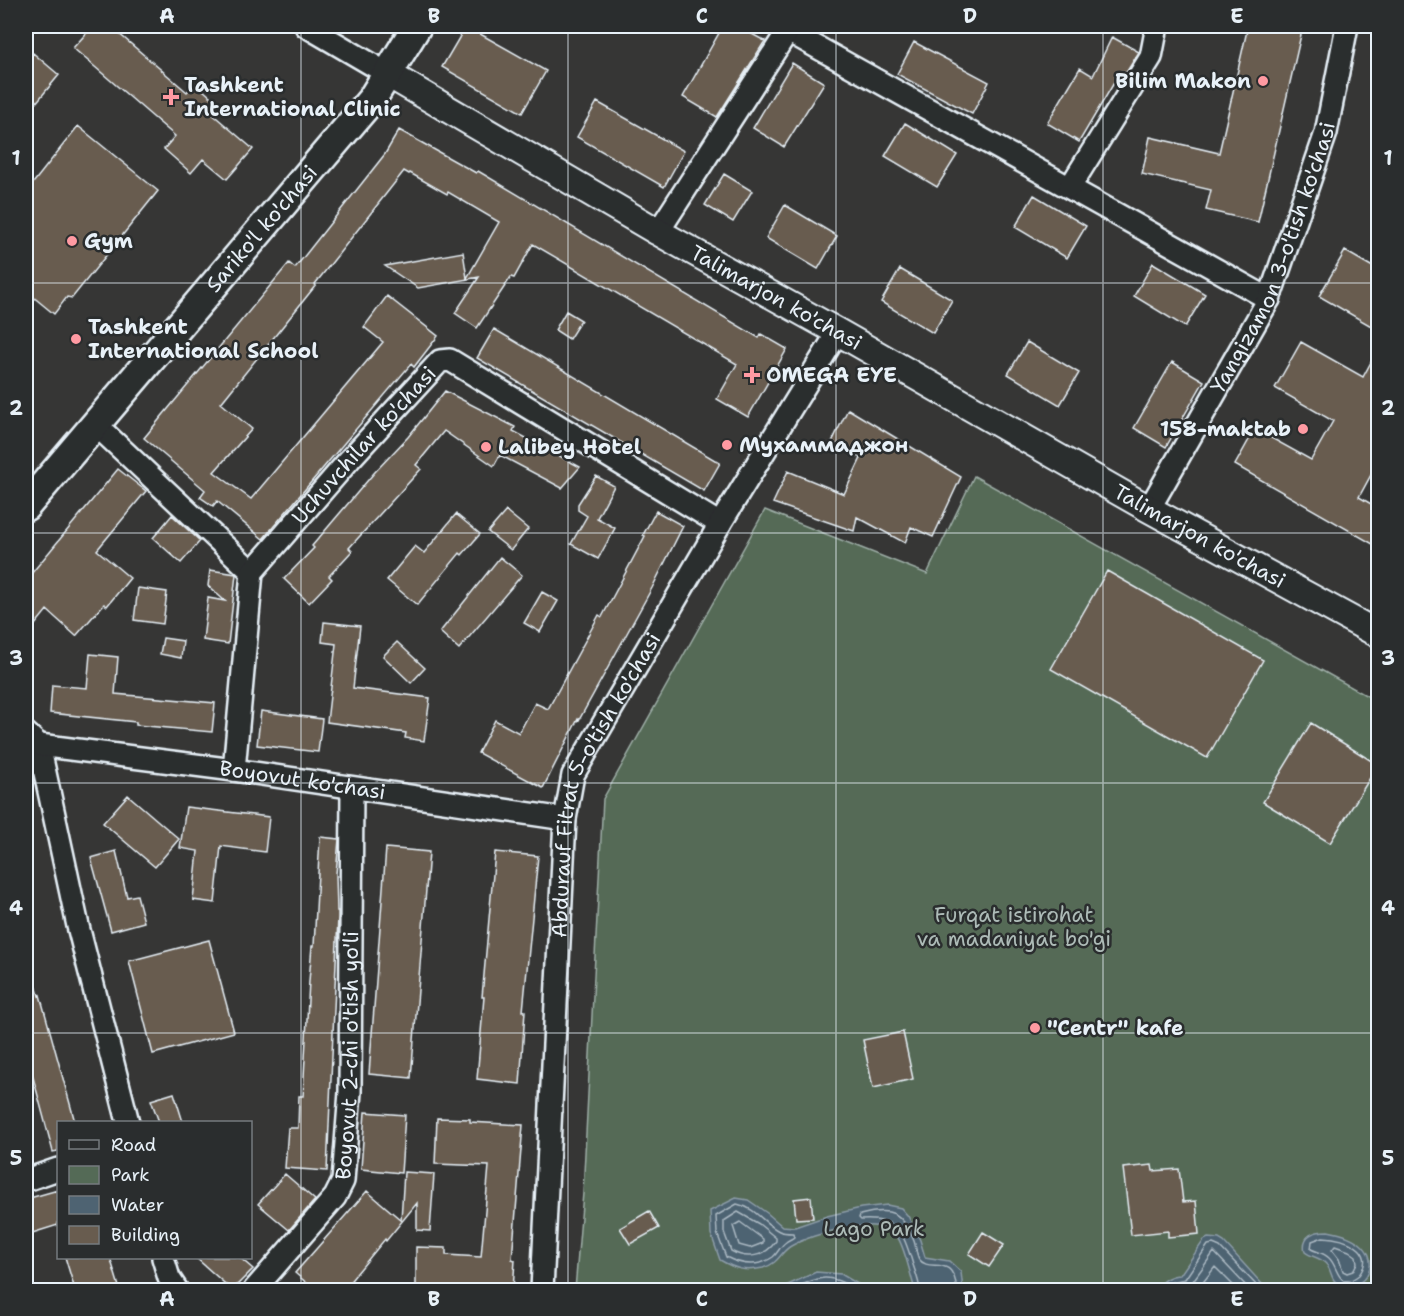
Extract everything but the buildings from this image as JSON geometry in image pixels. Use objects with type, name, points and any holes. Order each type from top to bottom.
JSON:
[{"type":"main road","name":"Sariko'l ko'chasi","points":[[26,506],[372,99],[417,26]]},
{"type":"street","name":"Talimarjon ko'chasi","points":[[306,26],[658,232],[1149,509],[1378,634]]},
{"type":"street","points":[[1070,187],[1150,57],[1157,26]]},
{"type":"street","name":"Yangizamon 3-o'tish ko'chasi","points":[[1149,509],[1269,299],[1326,133],[1347,26]]},
{"type":"street","points":[[658,232],[786,27],[1269,299]]},
{"type":"street","name":"Abdurauf Fitrat 5-o'tish ko'chasi","points":[[542,1290],[565,819],[573,775],[720,524],[838,332]]},
{"type":"street","name":"Uchuvchilar ko'chasi","points":[[252,572],[350,459],[440,361],[450,360],[720,524]]},
{"type":"street","points":[[95,424],[252,572],[234,770]]},
{"type":"street","name":"Boyovut ko'chasi","points":[[128,1121],[32,739],[565,819]]},
{"type":"street","name":"Boyovut 2-chi o'tish yo'li","points":[[254,1290],[335,1197],[343,1181],[350,1092],[352,788]]},
{"type":"street","points":[[26,1180],[57,1169]]},
{"type":"street","points":[[164,1259],[169,1278],[177,1290]]},
{"type":"green space","name":"Furqat istirohat va madaniyat bo'gi","points":[[974,476],[1378,702],[1378,1290],[575,1290],[583,1193],[603,799],[765,510],[927,574]]},
{"type":"water","points":[[736,1198],[748,1200],[782,1226],[795,1227],[861,1208],[887,1205],[901,1208],[908,1216],[920,1240],[925,1257],[949,1261],[961,1272],[963,1290],[915,1290],[901,1243],[890,1230],[878,1227],[847,1228],[814,1236],[791,1246],[773,1263],[763,1268],[745,1270],[731,1266],[720,1260],[711,1234],[710,1211]]},
{"type":"water","points":[[1328,1231],[1349,1237],[1363,1246],[1369,1256],[1370,1267],[1366,1276],[1359,1283],[1350,1286],[1340,1285],[1334,1280],[1325,1263],[1305,1252],[1305,1242],[1310,1235]]},
{"type":"water","points":[[1208,1238],[1224,1242],[1262,1284],[1273,1290],[1154,1290],[1166,1279],[1180,1275],[1204,1240]]},
{"type":"water","points":[[816,1272],[841,1274],[868,1290],[777,1290]]},
{"type":"place","name":"Bilim Makon","points":[[1263,81]]},
{"type":"place","name":"Tashkent International Clinic","points":[[171,97]]},
{"type":"place","name":"Gym","points":[[72,241]]},
{"type":"place","name":"Tashkent International School","points":[[76,339]]},
{"type":"place","name":"OMEGA EYE","points":[[752,375]]},
{"type":"place","name":"158-maktab","points":[[1303,429]]},
{"type":"place","name":"Мухаммаджон","points":[[727,445]]},
{"type":"place","name":"Lalibey Hotel","points":[[486,447]]},
{"type":"place","name":"\"Centr\" kafe","points":[[1035,1028]]},
{"type":"park label","name":"Lago Park","points":[[874,1229]]}]
